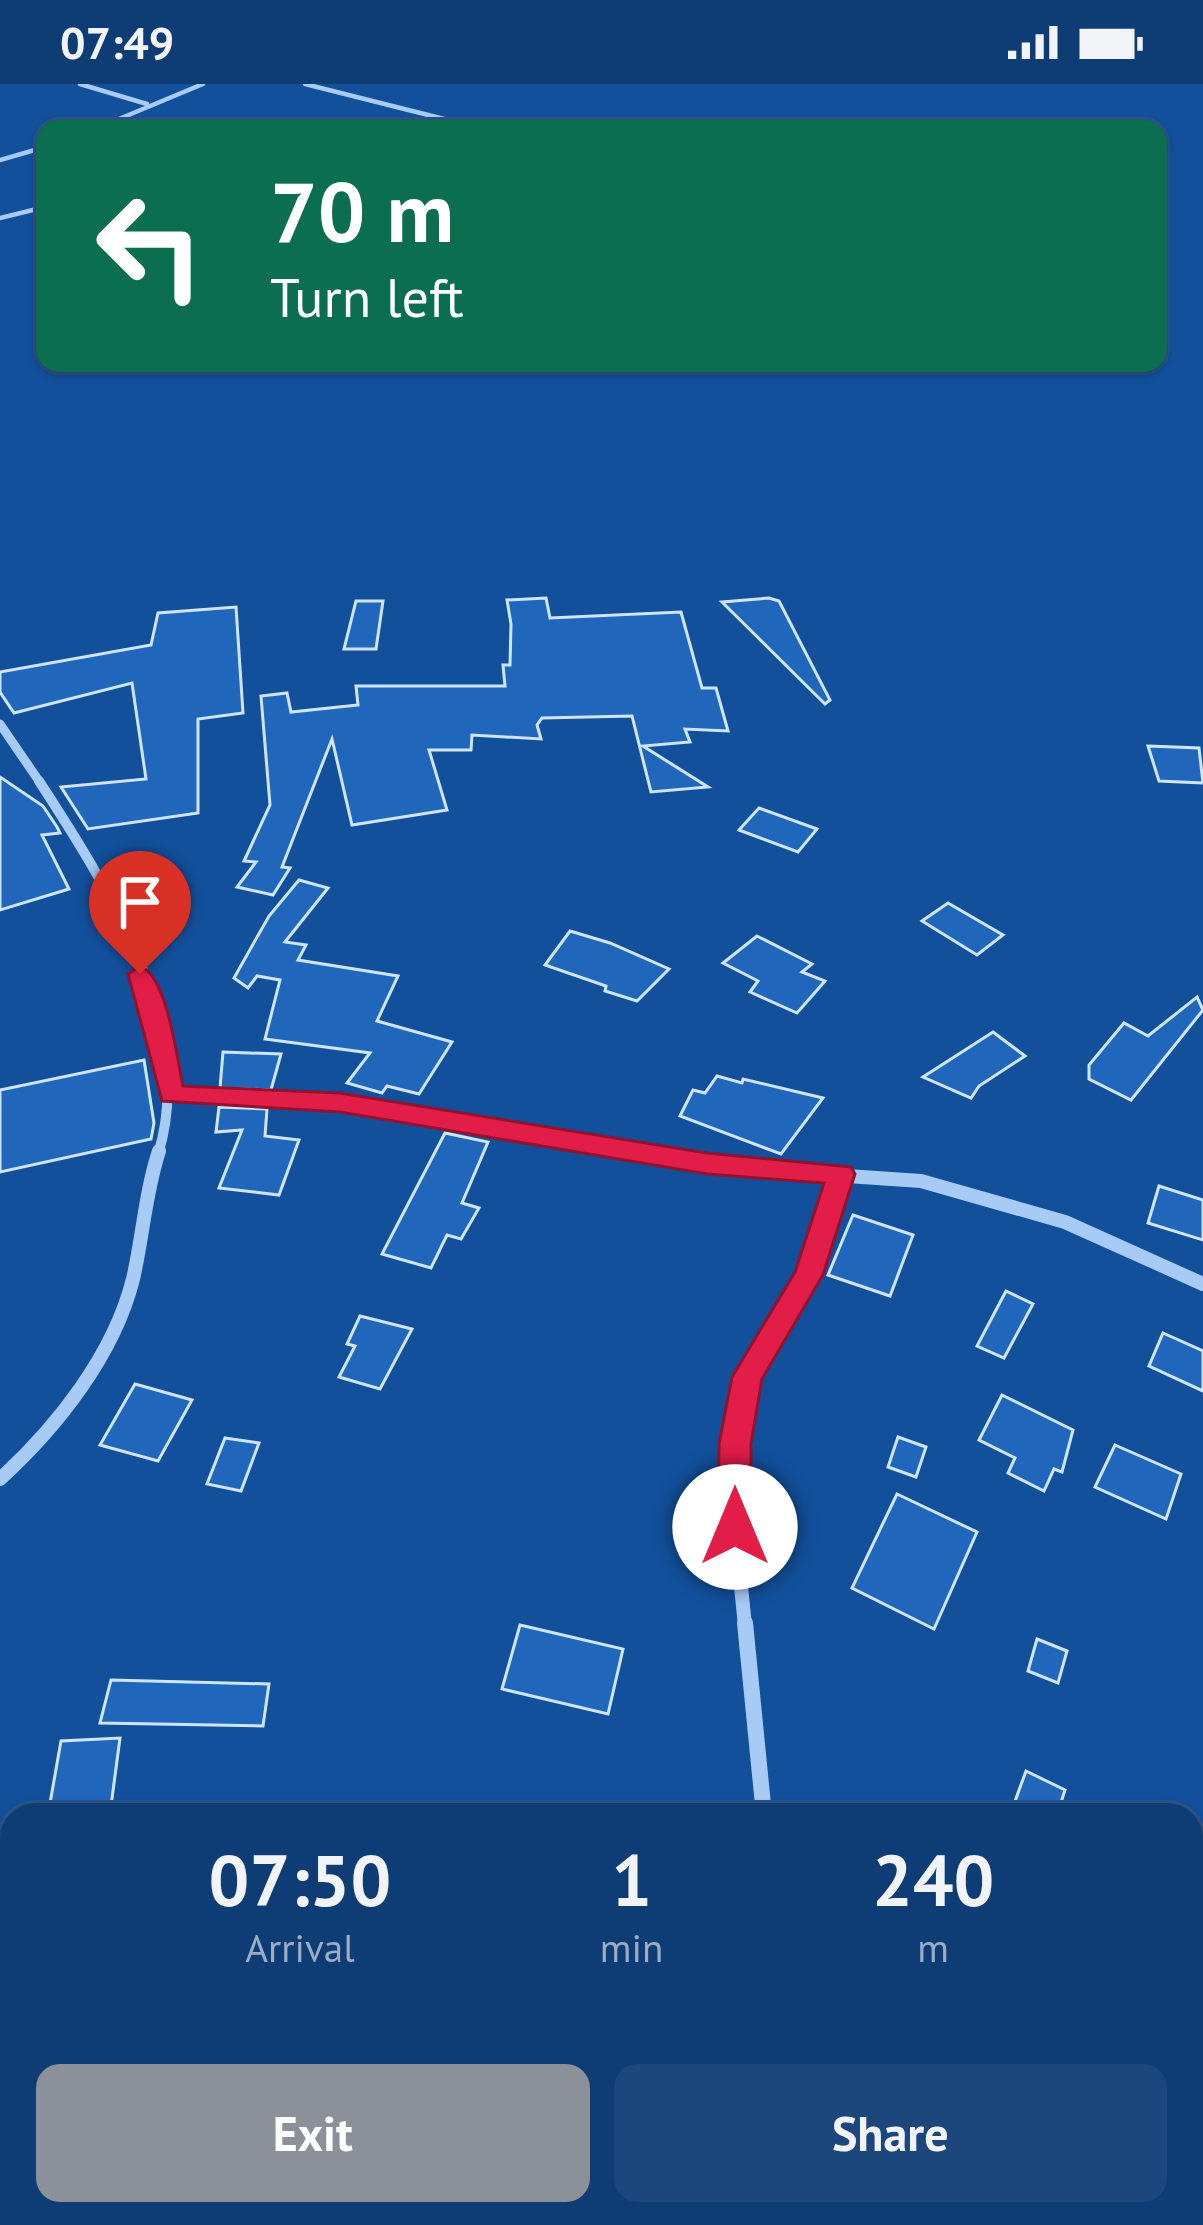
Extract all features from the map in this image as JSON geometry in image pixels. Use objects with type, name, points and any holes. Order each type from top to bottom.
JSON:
[{"type":"street","points":[[80,84],[148,104]]},
{"type":"street","points":[[114,120],[202,84]]},
{"type":"street","points":[[305,84],[448,120]]},
{"type":"street","points":[[0,160],[36,150]]},
{"type":"street","points":[[0,218],[36,209]]},
{"type":"street","points":[[0,724],[124,930],[157,1018],[171,1095],[139,1221],[130,1290],[88,1371],[21,1462],[0,1479]]},
{"type":"street","points":[[171,1095],[340,1103],[707,1163],[921,1181],[1064,1222],[1203,1284]]},
{"type":"street","points":[[763,1803],[735,1527],[735,1444],[747,1377],[808,1275],[841,1174]]},
{"type":"building","points":[[546,598],[550,618],[681,612],[702,688],[716,688],[728,731],[685,729],[690,742],[643,746],[708,787],[651,792],[632,716],[542,718],[537,725],[541,739],[472,735],[471,750],[429,750],[447,810],[352,825],[332,739],[282,867],[290,868],[273,895],[237,887],[256,862],[244,861],[270,805],[261,696],[287,693],[291,712],[358,705],[356,686],[505,686],[503,665],[510,665],[511,624],[507,600]]},
{"type":"building","points":[[356,601],[383,601],[376,649],[344,649]]},
{"type":"building","points":[[779,601],[830,700],[825,704],[722,602]]},
{"type":"building","points":[[236,607],[243,713],[198,719],[198,813],[88,829],[61,787],[146,779],[132,683],[14,713],[0,692],[0,672],[151,645],[158,613]]},
{"type":"building","points":[[1148,746],[1199,748],[1203,783],[1159,781]]},
{"type":"building","points":[[0,777],[43,806],[57,827],[60,833],[42,835],[69,889],[0,910]]},
{"type":"building","points":[[759,808],[817,829],[798,852],[739,830]]},
{"type":"building","points":[[299,880],[328,888],[285,942],[306,945],[298,960],[398,976],[377,1021],[452,1042],[419,1094],[387,1086],[382,1093],[347,1083],[370,1053],[265,1039],[280,980],[257,976],[248,988],[234,978],[269,916]]},
{"type":"building","points":[[948,903],[1003,935],[977,955],[922,921]]},
{"type":"building","points":[[570,931],[669,969],[637,1001],[605,991],[606,986],[545,965]]},
{"type":"building","points":[[757,936],[812,964],[802,972],[825,981],[797,1013],[750,992],[758,981],[723,963]]},
{"type":"building","points":[[1197,997],[1203,1010],[1131,1100],[1089,1079],[1089,1065],[1124,1023],[1148,1036]]},
{"type":"building","points":[[993,1032],[1025,1056],[979,1086],[971,1098],[923,1077]]},
{"type":"building","points":[[223,1052],[281,1054],[271,1090],[220,1088]]},
{"type":"building","points":[[144,1060],[154,1123],[151,1139],[0,1172],[0,1090]]},
{"type":"building","points":[[717,1076],[823,1098],[781,1154],[680,1116],[693,1090],[705,1093]]},
{"type":"building","points":[[219,1107],[267,1109],[265,1136],[299,1140],[279,1195],[219,1188],[242,1130],[216,1132]]},
{"type":"building","points":[[445,1133],[488,1142],[462,1203],[479,1208],[461,1239],[447,1235],[431,1268],[382,1254]]},
{"type":"building","points":[[1159,1186],[1203,1200],[1203,1240],[1148,1223]]},
{"type":"building","points":[[853,1215],[913,1235],[890,1296],[828,1275]]},
{"type":"building","points":[[1006,1291],[1033,1304],[1004,1358],[977,1346]]},
{"type":"building","points":[[360,1316],[412,1329],[380,1389],[339,1377],[355,1346],[347,1344]]},
{"type":"building","points":[[1163,1333],[1203,1351],[1203,1391],[1149,1366]]},
{"type":"building","points":[[135,1384],[192,1400],[158,1461],[100,1445]]},
{"type":"building","points":[[1002,1395],[1073,1430],[1062,1472],[1054,1469],[1044,1491],[1008,1473],[1015,1458],[979,1440]]},
{"type":"building","points":[[898,1437],[926,1447],[916,1477],[888,1467]]},
{"type":"building","points":[[225,1438],[259,1443],[241,1491],[207,1484]]},
{"type":"building","points":[[1115,1445],[1181,1474],[1166,1519],[1095,1487]]},
{"type":"building","points":[[897,1494],[977,1532],[934,1629],[852,1588]]},
{"type":"building","points":[[520,1625],[623,1649],[608,1714],[502,1689]]},
{"type":"building","points":[[1037,1639],[1067,1651],[1058,1683],[1028,1671]]},
{"type":"building","points":[[111,1680],[269,1684],[263,1726],[100,1723]]},
{"type":"building","points":[[120,1738],[111,1803],[50,1803],[61,1741]]},
{"type":"building","points":[[1026,1771],[1065,1790],[1061,1803],[1014,1803]]},
{"type":"route","points":[[140,974],[157,1018],[171,1095],[340,1103],[707,1163],[841,1174],[808,1275],[747,1377],[735,1444],[735,1527]]}]
